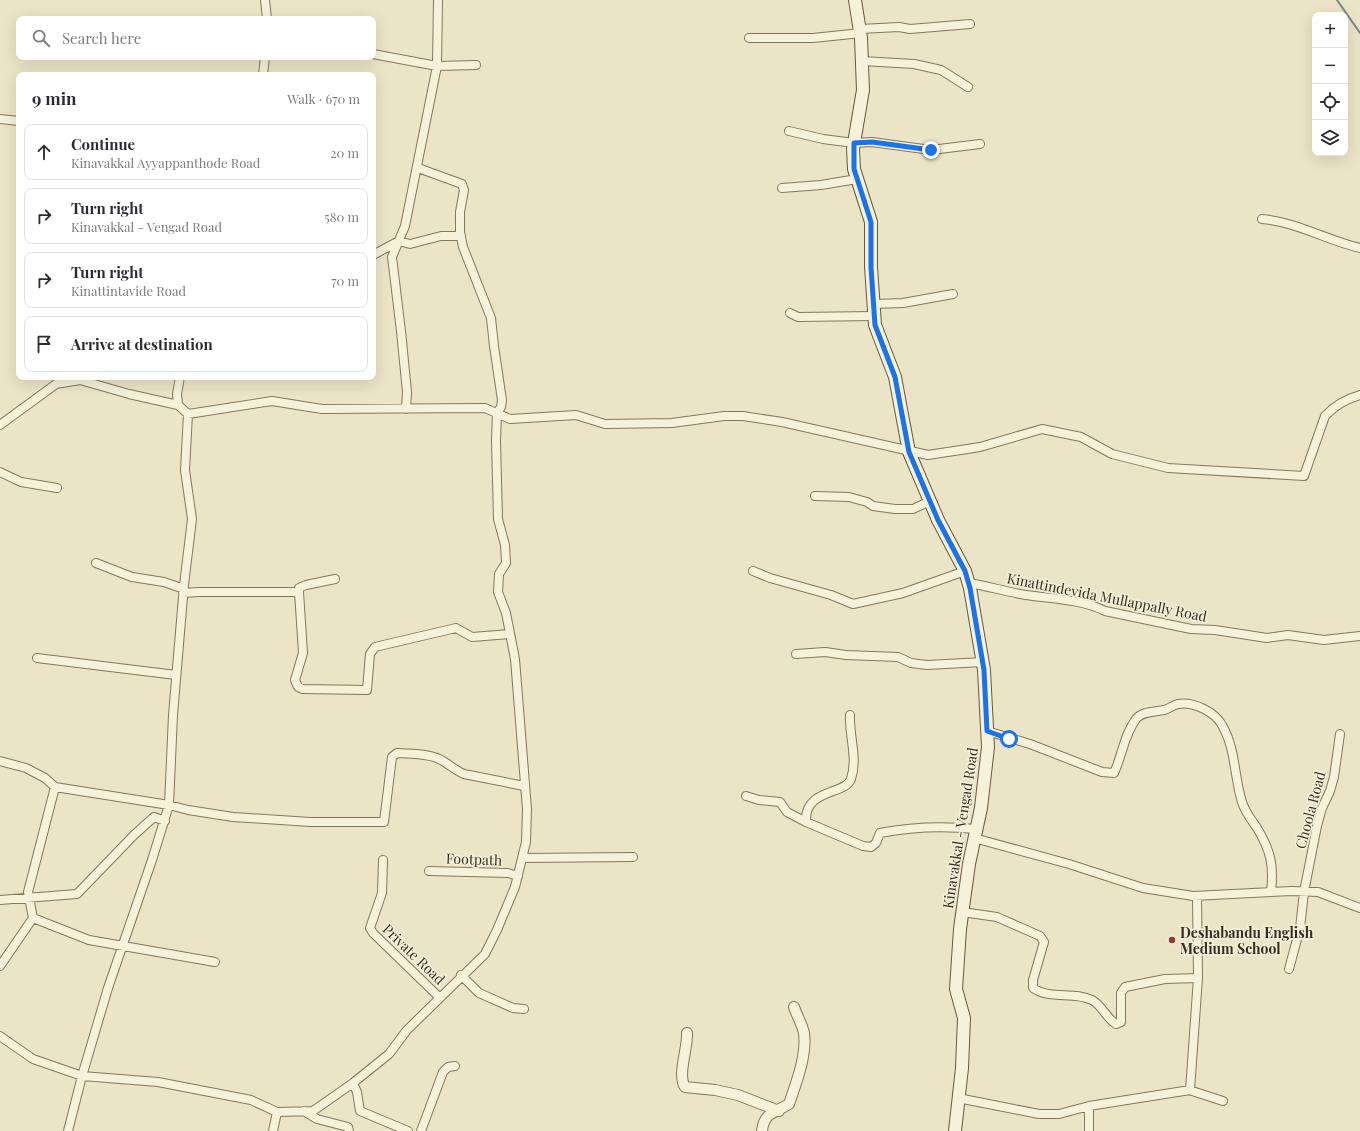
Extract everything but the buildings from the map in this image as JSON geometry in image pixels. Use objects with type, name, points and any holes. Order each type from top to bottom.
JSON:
[{"type":"main road","name":"Kinavakkal - Vengad Road","points":[[855,0],[860,31],[863,90],[854,143],[854,169],[871,222],[871,267],[875,325],[895,377],[909,452],[930,501],[965,571],[969,583],[983,662],[988,747],[981,808],[969,864],[962,912],[956,989],[964,1018],[962,1068],[955,1131]]},
{"type":"street","points":[[265,0],[267,16]]},
{"type":"street","points":[[406,409],[407,392],[392,257],[405,226],[418,168],[437,66],[438,0]]},
{"type":"street","points":[[749,38],[813,38],[899,27],[910,29],[970,24]]},
{"type":"street","points":[[376,55],[437,66],[476,65]]},
{"type":"street","points":[[263,72],[265,60]]},
{"type":"street","points":[[862,61],[914,64],[941,70],[968,87]]},
{"type":"street","points":[[0,119],[16,121]]},
{"type":"street","points":[[789,132],[823,139],[854,143],[872,142],[931,150],[980,144]]},
{"type":"street","points":[[0,1036],[33,1059],[82,1076],[158,1082],[251,1100],[277,1112],[313,1111],[353,1084],[389,1054],[407,1030],[461,975],[485,954],[497,930],[518,876],[526,842],[527,809],[515,659],[506,613],[498,592],[499,574],[506,564],[505,545],[498,519],[496,441],[497,413],[502,407],[502,400],[491,318],[463,247],[460,212],[464,190],[462,184],[418,168]]},
{"type":"street","points":[[782,188],[821,185],[857,178]]},
{"type":"street","points":[[1262,219],[1282,220],[1346,245],[1360,248]]},
{"type":"street","points":[[376,253],[399,241],[410,244],[441,236],[461,236]]},
{"type":"street","points":[[874,304],[903,303],[953,294]]},
{"type":"street","points":[[790,313],[798,317],[874,316]]},
{"type":"street","points":[[0,425],[56,384],[80,380],[129,394],[178,405],[188,414]]},
{"type":"street","points":[[178,405],[177,394],[179,380]]},
{"type":"street","points":[[188,414],[272,401],[322,409],[486,408],[510,420],[576,415],[605,424],[672,423],[724,416],[743,416],[782,422],[909,452],[928,455],[980,447],[1042,429],[1081,437],[1112,454],[1168,468],[1304,476],[1325,416],[1332,408],[1342,402],[1360,395]]},
{"type":"street","points":[[68,1131],[82,1076],[123,945],[165,821],[169,804],[176,675],[192,519],[185,470],[188,414]]},
{"type":"street","points":[[0,472],[21,482],[56,488]]},
{"type":"street","points":[[815,496],[849,497],[867,502],[873,506],[913,510],[930,501]]},
{"type":"street","points":[[96,563],[132,577],[164,582],[184,591],[299,592]]},
{"type":"street","points":[[753,570],[770,578],[832,595],[853,604],[903,592],[965,571]]},
{"type":"street","points":[[335,579],[306,585],[299,588],[303,652],[295,680],[298,687],[303,689],[367,690],[370,654],[375,647],[382,645],[456,628],[472,638],[510,634]]},
{"type":"street","name":"Kinattindevida Mullappally Road","points":[[969,583],[1027,595],[1070,600],[1094,606],[1105,611],[1191,629],[1215,630],[1267,638],[1288,635],[1324,640],[1360,636]]},
{"type":"street","points":[[796,654],[825,652],[846,655],[898,657],[911,663],[927,665],[983,662]]},
{"type":"street","points":[[37,658],[176,675]]},
{"type":"street","points":[[987,731],[1030,744],[1102,772],[1114,773],[1129,731],[1136,718],[1146,713],[1165,710],[1178,704],[1198,706],[1222,724],[1233,754],[1235,774],[1242,801],[1248,817],[1256,828],[1271,858],[1273,872],[1271,892]]},
{"type":"street","points":[[806,822],[806,814],[812,803],[828,793],[847,785],[851,780],[853,744],[850,715]]},
{"type":"street","name":"Choola Road","points":[[1289,969],[1300,928],[1304,892],[1317,826],[1322,808],[1330,791],[1340,734]]},
{"type":"street","points":[[0,761],[26,768],[45,778],[55,787],[169,804],[188,810],[232,817],[310,822],[384,822],[392,757],[397,753],[424,754],[438,759],[464,774],[524,786]]},
{"type":"street","points":[[0,966],[33,918],[28,892],[55,787]]},
{"type":"street","points":[[746,796],[759,800],[780,802],[787,812],[806,822],[863,846],[871,847],[876,842],[880,833],[894,830],[954,827],[1143,888],[1197,896],[1271,892],[1318,892],[1360,908]]},
{"type":"street","points":[[0,900],[77,894],[134,835],[154,817],[165,821]]},
{"type":"street","points":[[522,858],[633,857]]},
{"type":"street","name":"Private Road","points":[[383,860],[382,893],[370,928],[373,933],[439,997]]},
{"type":"street","name":"Footpath","points":[[429,871],[508,873],[518,876]]},
{"type":"street","points":[[1189,1090],[1191,1088],[1198,978],[1197,896]]},
{"type":"street","points":[[962,912],[997,917],[1040,936],[1044,942],[1033,980],[1033,988],[1038,991],[1055,995],[1091,1000],[1100,1008],[1108,1019],[1116,1024],[1120,1022],[1121,993],[1125,987],[1165,979],[1198,978]]},
{"type":"street","points":[[33,918],[89,940],[215,962]]},
{"type":"street","points":[[461,975],[479,993],[513,1008],[524,1009]]},
{"type":"street","points":[[762,1131],[764,1119],[769,1114],[779,1111],[789,1104],[799,1070],[804,1042],[804,1032],[794,1007]]},
{"type":"street","points":[[687,1033],[682,1074],[683,1083],[685,1086],[738,1095],[779,1111]]},
{"type":"street","points":[[421,1131],[443,1072],[448,1067],[455,1066]]},
{"type":"street","points":[[353,1084],[358,1092],[360,1111],[408,1131]]},
{"type":"street","points":[[958,1098],[1039,1114],[1059,1114],[1089,1106],[1189,1090],[1223,1100]]},
{"type":"street","points":[[1089,1106],[1089,1131]]},
{"type":"street","points":[[304,1111],[317,1119],[348,1127],[349,1131]]},
{"type":"street","points":[[273,1131],[277,1112]]},
{"type":"waterway","points":[[1337,0],[1360,33]]},
{"type":"place","name":"Deshabandu English Medium School","points":[[1172,940]]},
{"type":"route","points":[[931,150],[872,142],[854,143],[854,169],[871,222],[871,267],[875,325],[895,377],[909,452],[938,520],[965,571],[970,588],[984,670],[987,731],[1009,739]]}]
